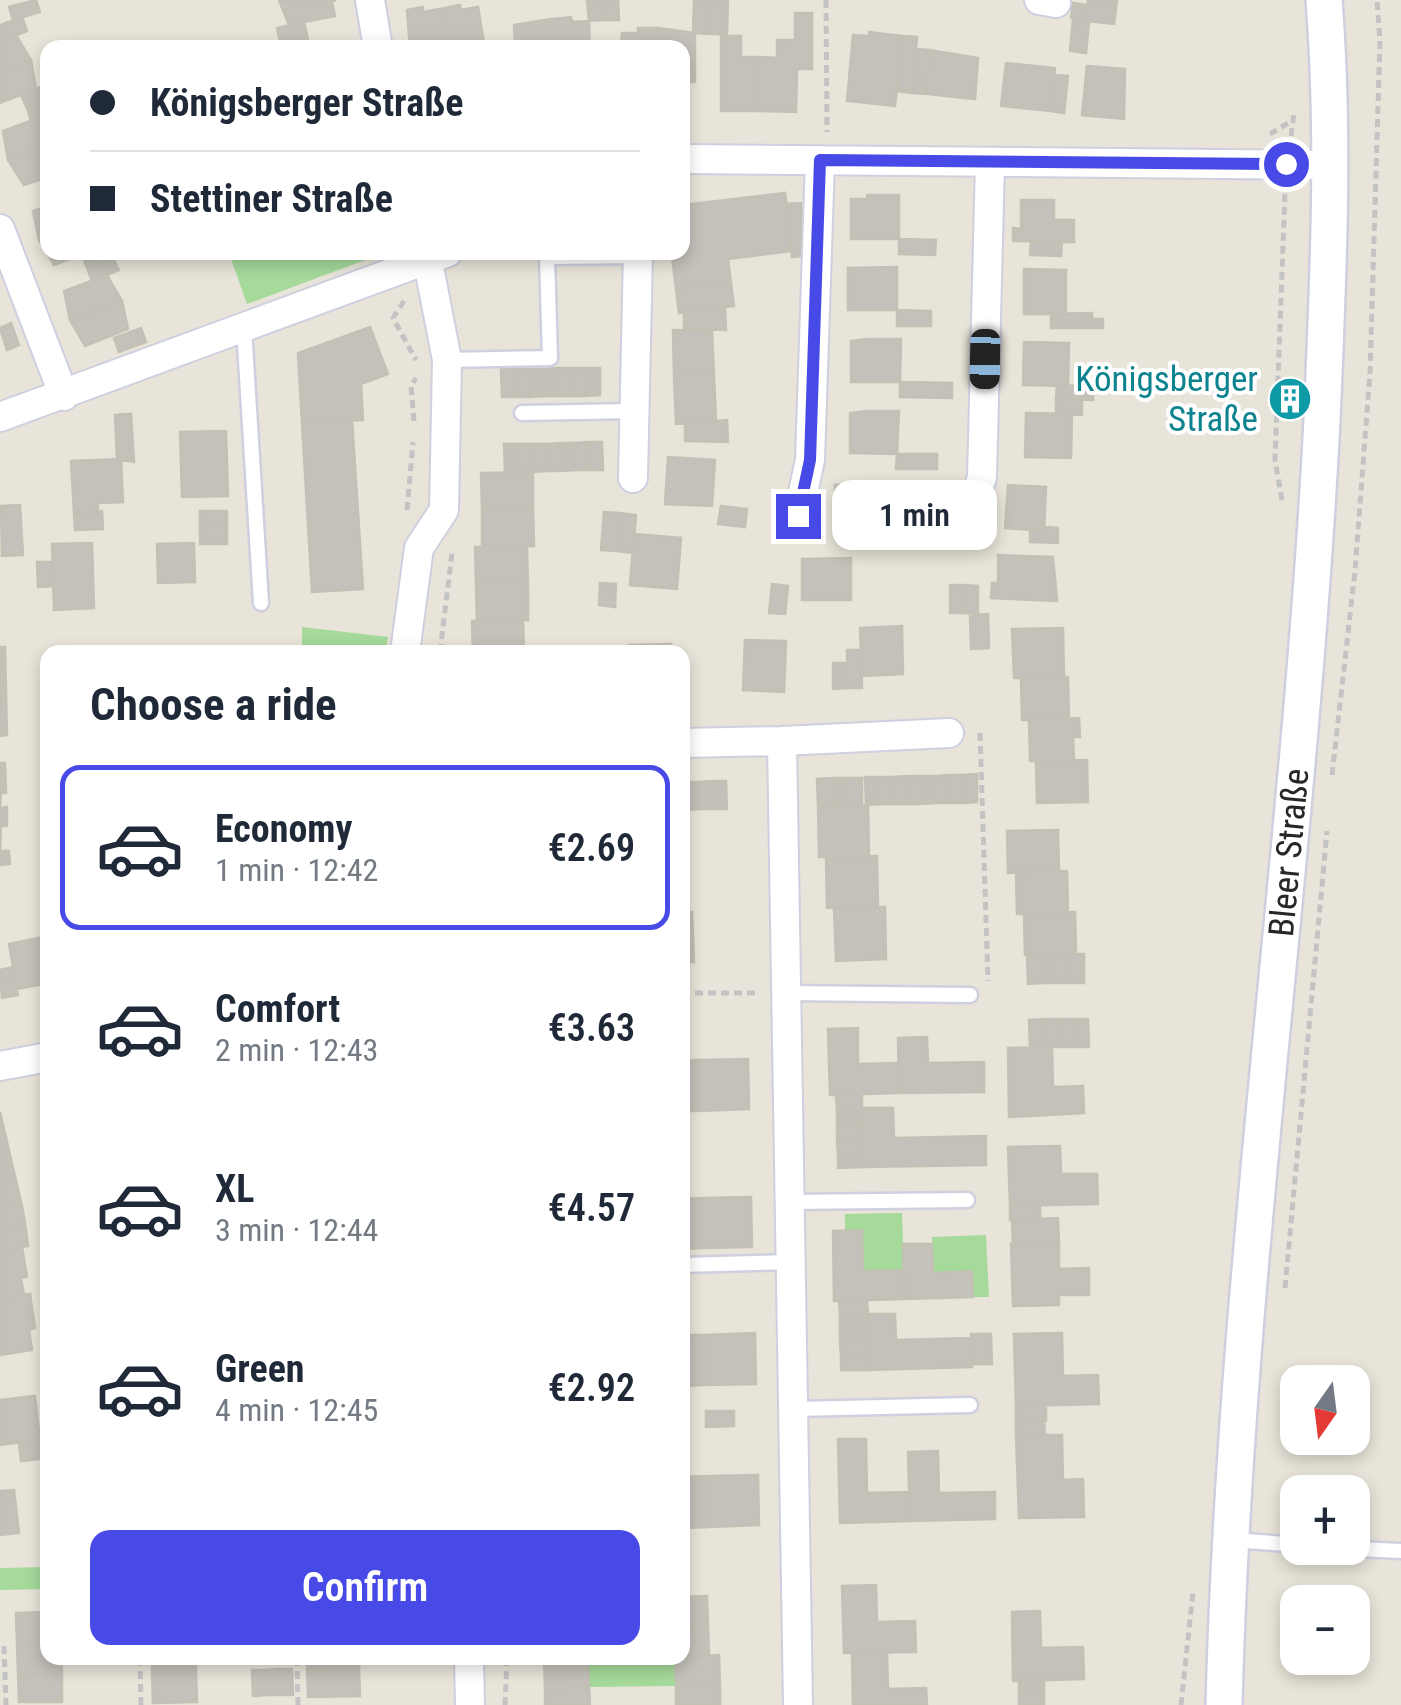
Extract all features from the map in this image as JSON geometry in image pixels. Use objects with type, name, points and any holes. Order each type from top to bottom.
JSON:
[{"type":"street","points":[[370,0],[377,40]]},
{"type":"street","name":"Bleer Straße","points":[[1224,1705],[1228,1540],[1317,538],[1328,355],[1329,165],[1324,0]]},
{"type":"street","points":[[690,158],[1329,165]]},
{"type":"street","points":[[798,516],[810,460],[824,160]]},
{"type":"street","points":[[970,516],[982,477],[990,162]]},
{"type":"street","points":[[0,229],[64,396]]},
{"type":"street","points":[[0,417],[421,260]]},
{"type":"street","points":[[407,645],[419,548],[444,510],[447,360],[435,260]]},
{"type":"street","points":[[633,478],[638,260]]},
{"type":"street","points":[[690,743],[955,740]]},
{"type":"street","points":[[782,741],[798,1705]]},
{"type":"street","points":[[0,1066],[40,1059]]},
{"type":"street","points":[[469,1665],[470,1705]]},
{"type":"lane","points":[[447,360],[550,358],[547,260]]},
{"type":"lane","points":[[244,328],[261,603]]},
{"type":"lane","points":[[522,413],[634,411]]},
{"type":"lane","points":[[785,993],[970,995]]},
{"type":"lane","points":[[790,1202],[967,1200]]},
{"type":"lane","points":[[690,1265],[792,1262]]},
{"type":"lane","points":[[796,1409],[970,1405]]},
{"type":"lane","points":[[1228,1540],[1280,1544]]},
{"type":"lane","points":[[1370,1550],[1401,1551]]},
{"type":"path","points":[[824,160],[826,0]]},
{"type":"path","points":[[392,296],[410,292],[393,318],[410,356],[425,365],[411,386],[415,428],[406,526]]},
{"type":"path","points":[[955,740],[981,733],[989,975],[970,995]]},
{"type":"path","points":[[955,740],[981,748]]},
{"type":"path","points":[[970,976],[989,975]]},
{"type":"path","points":[[690,993],[785,993]]},
{"type":"path","points":[[4,1646],[6,1705]]},
{"type":"path","points":[[140,1665],[141,1705]]},
{"type":"path","points":[[297,1665],[298,1705]]},
{"type":"path","points":[[506,1705],[507,1665]]},
{"type":"green space","points":[[232,260],[365,260],[247,304]]},
{"type":"green space","points":[[302,627],[388,637],[387,645],[302,645]]},
{"type":"green space","points":[[902,1213],[904,1270],[863,1271],[862,1231],[845,1230],[845,1214]]},
{"type":"green space","points":[[986,1235],[989,1297],[973,1297],[972,1271],[933,1273],[932,1237]]},
{"type":"green space","points":[[40,1567],[40,1589],[0,1590],[0,1568]]},
{"type":"green space","points":[[588,1665],[675,1665],[676,1686],[589,1687]]},
{"type":"building","points":[[36,0],[40,12],[13,20],[9,7]]},
{"type":"building","points":[[279,0],[336,0],[332,2],[335,16],[289,25]]},
{"type":"building","points":[[587,0],[601,0],[602,20],[589,21]]},
{"type":"building","points":[[601,0],[618,0],[619,20],[602,20]]},
{"type":"building","points":[[694,0],[709,0],[709,34],[693,33]]},
{"type":"building","points":[[709,0],[728,0],[727,34],[709,34]]},
{"type":"building","points":[[1088,0],[1117,0],[1114,24],[1086,21]]},
{"type":"building","points":[[1073,3],[1088,5],[1086,21],[1071,18]]},
{"type":"building","points":[[478,7],[484,40],[446,40],[440,9]]},
{"type":"building","points":[[440,9],[446,40],[409,40],[407,10]]},
{"type":"building","points":[[795,13],[812,13],[812,69],[797,69],[796,112],[759,111],[760,57],[777,58],[777,40],[795,40]]},
{"type":"building","points":[[22,17],[27,31],[1,41],[0,25]]},
{"type":"building","points":[[571,17],[572,22],[589,21],[590,40],[552,40],[551,19]]},
{"type":"building","points":[[551,19],[552,40],[515,40],[514,25]]},
{"type":"building","points":[[1073,19],[1089,22],[1086,53],[1070,51]]},
{"type":"building","points":[[304,22],[307,35],[280,40],[277,28]]},
{"type":"building","points":[[638,28],[658,28],[658,40],[622,40],[622,33],[638,33]]},
{"type":"building","points":[[658,28],[695,33],[695,82],[690,82],[690,40],[658,40]]},
{"type":"building","points":[[869,32],[903,36],[895,106],[847,101],[853,35],[869,36]]},
{"type":"building","points":[[16,35],[31,60],[0,72],[0,41]]},
{"type":"building","points":[[721,36],[741,36],[741,57],[760,57],[759,111],[721,111]]},
{"type":"building","points":[[903,36],[917,37],[912,93],[896,91]]},
{"type":"building","points":[[916,49],[929,50],[927,94],[912,93]]},
{"type":"building","points":[[929,50],[978,58],[975,99],[927,94]]},
{"type":"building","points":[[31,60],[36,89],[0,103],[0,72]]},
{"type":"building","points":[[1006,63],[1055,68],[1050,111],[1001,106]]},
{"type":"building","points":[[1087,66],[1125,69],[1124,119],[1082,115]]},
{"type":"building","points":[[1054,75],[1068,76],[1064,113],[1050,111]]},
{"type":"building","points":[[40,87],[40,102],[27,108],[21,95]]},
{"type":"building","points":[[40,102],[40,117],[31,121],[27,108]]},
{"type":"building","points":[[40,117],[40,148],[8,160],[3,131]]},
{"type":"building","points":[[40,148],[40,180],[24,185],[8,160]]},
{"type":"building","points":[[785,193],[792,251],[728,259],[731,283],[676,289],[672,260],[690,260],[690,204]]},
{"type":"building","points":[[867,195],[899,195],[899,239],[851,239],[851,199],[867,199]]},
{"type":"building","points":[[1021,200],[1054,200],[1054,220],[1074,220],[1074,242],[1013,241],[1013,228],[1021,229]]},
{"type":"building","points":[[801,203],[802,256],[792,257],[786,204]]},
{"type":"building","points":[[40,209],[39,240],[33,211]]},
{"type":"building","points":[[899,239],[936,240],[935,255],[899,254]]},
{"type":"building","points":[[1031,241],[1062,242],[1061,256],[1030,255]]},
{"type":"building","points":[[84,260],[108,260],[87,268]]},
{"type":"building","points":[[114,260],[119,270],[92,281],[87,268]]},
{"type":"building","points":[[897,267],[897,310],[848,310],[848,268]]},
{"type":"building","points":[[1024,269],[1066,270],[1066,314],[1024,314]]},
{"type":"building","points":[[107,275],[122,301],[70,320],[64,291]]},
{"type":"building","points":[[731,283],[734,306],[679,313],[676,289]]},
{"type":"building","points":[[122,301],[128,329],[85,346],[70,320]]},
{"type":"building","points":[[725,307],[726,330],[684,329],[684,312]]},
{"type":"building","points":[[897,310],[931,311],[931,326],[897,326]]},
{"type":"building","points":[[1092,313],[1092,319],[1103,319],[1103,328],[1051,328],[1051,314]]},
{"type":"building","points":[[11,323],[19,345],[7,350],[0,328]]},
{"type":"building","points":[[370,327],[388,374],[361,384],[363,420],[302,423],[298,353]]},
{"type":"building","points":[[141,328],[146,342],[119,352],[114,338]]},
{"type":"building","points":[[673,330],[712,331],[714,375],[674,376]]},
{"type":"building","points":[[901,339],[900,382],[851,382],[851,341]]},
{"type":"building","points":[[1024,342],[1069,343],[1068,386],[1023,385]]},
{"type":"building","points":[[558,368],[572,368],[572,396],[558,396]]},
{"type":"building","points":[[558,368],[558,396],[544,396],[544,369]]},
{"type":"building","points":[[572,368],[586,368],[586,396],[572,396]]},
{"type":"building","points":[[586,368],[600,368],[600,395],[586,396]]},
{"type":"building","points":[[501,369],[515,369],[516,397],[502,397]]},
{"type":"building","points":[[515,369],[529,369],[530,397],[516,397]]},
{"type":"building","points":[[529,369],[544,369],[544,396],[530,397]]},
{"type":"building","points":[[714,375],[716,421],[676,424],[674,376]]},
{"type":"building","points":[[900,382],[952,383],[952,398],[900,397]]},
{"type":"building","points":[[1094,385],[1093,400],[1056,399],[1057,386]]},
{"type":"building","name":"Königsberger Straße","points":[[1286,388],[1295,388],[1294,410],[1285,409]]},
{"type":"building","points":[[1056,399],[1082,400],[1082,415],[1056,414]]},
{"type":"building","points":[[899,411],[897,454],[850,453],[850,413]]},
{"type":"building","points":[[1026,413],[1072,414],[1071,458],[1025,457]]},
{"type":"building","points":[[131,414],[134,462],[117,459],[115,415]]},
{"type":"building","points":[[352,420],[363,589],[312,592],[302,423]]},
{"type":"building","points":[[727,420],[728,442],[685,441],[685,424]]},
{"type":"building","points":[[226,431],[228,496],[182,497],[180,432]]},
{"type":"building","points":[[588,442],[602,442],[603,470],[588,470]]},
{"type":"building","points":[[588,442],[588,470],[575,470],[574,443]]},
{"type":"building","points":[[560,443],[561,471],[547,471],[546,444]]},
{"type":"building","points":[[560,443],[574,443],[575,470],[561,471]]},
{"type":"building","points":[[504,444],[518,444],[519,472],[505,472]]},
{"type":"building","points":[[518,444],[532,444],[533,472],[519,472]]},
{"type":"building","points":[[532,444],[546,444],[547,471],[533,472]]},
{"type":"building","points":[[897,454],[937,454],[937,469],[896,469]]},
{"type":"building","points":[[668,457],[715,460],[712,506],[665,504]]},
{"type":"building","points":[[121,459],[123,502],[98,503],[98,512],[74,513],[71,461]]},
{"type":"building","points":[[533,472],[533,508],[482,509],[481,473]]},
{"type":"building","points":[[883,483],[882,526],[834,525],[835,485]]},
{"type":"building","points":[[1008,485],[1046,487],[1044,531],[1005,528]]},
{"type":"building","points":[[20,505],[23,555],[2,556],[1,506]]},
{"type":"building","points":[[721,506],[747,509],[745,527],[718,524]]},
{"type":"building","points":[[533,508],[534,546],[482,547],[482,509]]},
{"type":"building","points":[[102,511],[103,529],[75,530],[74,513]]},
{"type":"building","points":[[200,511],[227,511],[227,527],[200,527]]},
{"type":"building","points":[[604,512],[619,513],[616,551],[601,550]]},
{"type":"building","points":[[619,513],[636,515],[633,553],[616,551]]},
{"type":"building","points":[[200,527],[227,527],[227,544],[200,544]]},
{"type":"building","points":[[1058,528],[1058,543],[1030,542],[1030,530]]},
{"type":"building","points":[[634,534],[681,538],[677,589],[630,585]]},
{"type":"building","points":[[92,543],[94,608],[54,610],[52,544]]},
{"type":"building","points":[[194,543],[195,582],[158,583],[157,544]]},
{"type":"building","points":[[527,546],[528,583],[476,584],[475,547]]},
{"type":"building","points":[[998,555],[1053,557],[1057,601],[991,598],[992,583],[998,583]]},
{"type":"building","points":[[851,558],[851,600],[802,600],[802,559]]},
{"type":"building","points":[[37,562],[52,562],[53,586],[38,587]]},
{"type":"building","points":[[528,583],[528,620],[477,621],[476,584]]},
{"type":"building","points":[[600,583],[616,584],[615,607],[599,605]]},
{"type":"building","points":[[772,584],[788,586],[785,614],[769,613]]},
{"type":"building","points":[[950,585],[964,585],[964,613],[950,613]]},
{"type":"building","points":[[964,585],[978,586],[978,614],[964,613]]},
{"type":"building","points":[[988,614],[989,648],[971,649],[970,615]]},
{"type":"building","points":[[523,620],[524,645],[473,645],[472,621]]},
{"type":"building","points":[[902,626],[903,674],[862,676],[860,628]]},
{"type":"building","points":[[1063,628],[1064,677],[1014,678],[1012,629]]},
{"type":"building","points":[[745,640],[786,641],[784,692],[743,690]]},
{"type":"building","points":[[0,647],[5,647],[6,692],[0,692]]},
{"type":"building","points":[[847,650],[861,650],[862,688],[848,688]]},
{"type":"building","points":[[833,663],[847,663],[848,688],[833,689]]},
{"type":"building","points":[[1068,677],[1069,719],[1022,720],[1021,678]]},
{"type":"building","points":[[0,692],[6,692],[7,735],[0,736]]},
{"type":"building","points":[[1079,718],[1080,737],[1073,737],[1074,760],[1030,761],[1029,720]]},
{"type":"building","points":[[1087,760],[1088,802],[1037,803],[1036,761]]},
{"type":"building","points":[[0,763],[5,763],[6,793],[1,793],[0,808]]},
{"type":"building","points":[[977,774],[977,802],[964,803],[963,775]]},
{"type":"building","points":[[948,775],[949,803],[935,803],[935,776]]},
{"type":"building","points":[[948,775],[963,775],[964,803],[949,803]]},
{"type":"building","points":[[907,776],[907,804],[893,804],[892,777]]},
{"type":"building","points":[[907,776],[920,776],[921,804],[907,804]]},
{"type":"building","points":[[920,776],[935,776],[935,803],[921,804]]},
{"type":"building","points":[[865,777],[879,777],[880,804],[866,805]]},
{"type":"building","points":[[879,777],[892,777],[893,804],[880,804]]},
{"type":"building","points":[[834,778],[847,778],[848,806],[834,806]]},
{"type":"building","points":[[834,778],[834,806],[818,806],[817,779]]},
{"type":"building","points":[[847,778],[862,778],[862,805],[848,806]]},
{"type":"building","points":[[712,781],[726,781],[727,809],[713,809]]},
{"type":"building","points":[[712,781],[713,809],[699,809],[698,782]]},
{"type":"building","points":[[690,782],[698,782],[699,809],[690,810]]},
{"type":"building","points":[[868,805],[869,856],[819,857],[818,806]]},
{"type":"building","points":[[7,807],[7,826],[1,826],[0,851],[0,808]]},
{"type":"building","points":[[1058,830],[1059,871],[1008,873],[1007,831]]},
{"type":"building","points":[[0,851],[9,851],[10,864],[0,865]]},
{"type":"building","points":[[877,856],[878,906],[827,908],[826,857]]},
{"type":"building","points":[[1067,871],[1068,913],[1017,914],[1016,872]]},
{"type":"building","points":[[885,907],[886,959],[836,961],[834,908]]},
{"type":"building","points":[[690,912],[692,912],[694,962],[690,962]]},
{"type":"building","points":[[1075,912],[1076,954],[1025,955],[1024,914]]},
{"type":"building","points":[[40,938],[40,985],[17,989],[9,944]]},
{"type":"building","points":[[1055,954],[1070,954],[1070,983],[1056,983]]},
{"type":"building","points":[[1055,954],[1056,983],[1042,983],[1041,955]]},
{"type":"building","points":[[1070,954],[1084,954],[1084,983],[1070,983]]},
{"type":"building","points":[[1027,955],[1041,955],[1042,983],[1028,984]]},
{"type":"building","points":[[13,967],[18,995],[2,998],[0,970]]},
{"type":"building","points":[[1044,1019],[1059,1019],[1059,1047],[1044,1047]]},
{"type":"building","points":[[1044,1019],[1044,1047],[1030,1048],[1029,1020]]},
{"type":"building","points":[[1059,1019],[1073,1019],[1074,1047],[1059,1047]]},
{"type":"building","points":[[1073,1019],[1088,1019],[1089,1047],[1074,1047]]},
{"type":"building","points":[[858,1028],[858,1064],[899,1063],[899,1093],[830,1095],[828,1029]]},
{"type":"building","points":[[927,1037],[928,1063],[984,1062],[984,1092],[899,1093],[898,1038]]},
{"type":"building","points":[[1052,1047],[1053,1087],[1083,1086],[1084,1113],[1009,1117],[1008,1048]]},
{"type":"building","points":[[748,1059],[749,1109],[698,1111],[697,1060]]},
{"type":"building","points":[[690,1060],[697,1060],[698,1111],[690,1111]]},
{"type":"building","points":[[862,1094],[862,1112],[837,1112],[836,1095]]},
{"type":"building","points":[[862,1108],[893,1108],[894,1138],[986,1136],[986,1165],[864,1167]]},
{"type":"building","points":[[0,1112],[10,1155],[0,1158]]},
{"type":"building","points":[[837,1112],[862,1112],[863,1126],[837,1126]]},
{"type":"building","points":[[837,1126],[863,1126],[863,1139],[837,1140]]},
{"type":"building","points":[[863,1139],[863,1153],[838,1154],[837,1140]]},
{"type":"building","points":[[1060,1146],[1061,1174],[1097,1174],[1098,1204],[1010,1206],[1008,1147]]},
{"type":"building","points":[[863,1153],[864,1167],[838,1168],[838,1154]]},
{"type":"building","points":[[10,1155],[22,1206],[0,1210],[0,1158]]},
{"type":"building","points":[[751,1197],[752,1247],[702,1248],[701,1198]]},
{"type":"building","points":[[701,1198],[702,1248],[690,1249],[690,1199]]},
{"type":"building","points":[[1040,1205],[1040,1219],[1010,1220],[1010,1206]]},
{"type":"building","points":[[22,1206],[25,1223],[0,1229],[0,1210]]},
{"type":"building","points":[[1058,1218],[1059,1243],[1013,1244],[1012,1220]]},
{"type":"building","points":[[25,1223],[28,1246],[0,1250],[0,1229]]},
{"type":"building","points":[[862,1230],[863,1271],[904,1270],[904,1299],[834,1301],[833,1231]]},
{"type":"building","points":[[1059,1243],[1059,1269],[1089,1268],[1089,1295],[1059,1295],[1059,1305],[1013,1306],[1011,1244]]},
{"type":"building","points":[[903,1244],[932,1244],[933,1273],[972,1271],[973,1297],[904,1299]]},
{"type":"building","points":[[22,1247],[27,1277],[21,1278],[24,1295],[0,1299],[0,1250]]},
{"type":"building","points":[[30,1294],[35,1328],[29,1330],[32,1350],[0,1355],[0,1299]]},
{"type":"building","points":[[867,1300],[868,1314],[840,1315],[839,1301]]},
{"type":"building","points":[[868,1314],[895,1314],[896,1340],[971,1338],[972,1367],[869,1370]]},
{"type":"building","points":[[868,1314],[868,1328],[840,1328],[840,1315]]},
{"type":"building","points":[[840,1328],[868,1328],[868,1342],[840,1342]]},
{"type":"building","points":[[755,1333],[756,1384],[705,1385],[704,1335]]},
{"type":"building","points":[[1062,1333],[1063,1376],[1098,1375],[1099,1404],[1016,1406],[1014,1334]]},
{"type":"building","points":[[971,1334],[991,1334],[992,1364],[972,1364]]},
{"type":"building","points":[[690,1335],[704,1335],[705,1385],[690,1386]]},
{"type":"building","points":[[840,1342],[868,1342],[869,1356],[841,1356]]},
{"type":"building","points":[[841,1356],[869,1356],[869,1370],[841,1370]]},
{"type":"building","points":[[35,1396],[40,1440],[0,1445],[0,1400]]},
{"type":"building","points":[[1046,1405],[1046,1421],[1016,1422],[1016,1406]]},
{"type":"building","points":[[706,1411],[734,1411],[734,1426],[706,1427]]},
{"type":"building","points":[[1044,1421],[1045,1435],[1016,1436],[1016,1422]]},
{"type":"building","points":[[1062,1435],[1063,1480],[1083,1479],[1084,1517],[1019,1518],[1016,1436]]},
{"type":"building","points":[[838,1439],[866,1439],[867,1493],[909,1492],[910,1521],[840,1523]]},
{"type":"building","points":[[40,1440],[40,1459],[21,1461],[19,1442]]},
{"type":"building","points":[[938,1451],[939,1493],[995,1492],[995,1519],[910,1521],[908,1452]]},
{"type":"building","points":[[758,1475],[759,1525],[709,1527],[708,1476]]},
{"type":"building","points":[[708,1476],[709,1527],[690,1528],[690,1477]]},
{"type":"building","points":[[14,1490],[19,1533],[0,1535],[0,1491]]},
{"type":"building","points":[[876,1585],[877,1622],[915,1621],[916,1652],[844,1653],[842,1586]]},
{"type":"building","points":[[707,1596],[708,1626],[690,1627],[690,1597]]},
{"type":"building","points":[[1040,1611],[1041,1648],[1083,1647],[1084,1679],[1013,1681],[1012,1612]]},
{"type":"building","points":[[40,1612],[40,1643],[17,1644],[16,1613]]},
{"type":"building","points":[[708,1626],[709,1655],[690,1656],[690,1627]]},
{"type":"building","points":[[40,1643],[40,1665],[62,1665],[62,1672],[18,1673],[17,1644]]},
{"type":"building","points":[[887,1652],[888,1689],[926,1688],[927,1705],[853,1705],[852,1653]]},
{"type":"building","points":[[719,1655],[720,1684],[676,1686],[675,1665],[690,1665],[690,1657]]},
{"type":"building","points":[[152,1665],[196,1665],[196,1672],[152,1673]]},
{"type":"building","points":[[307,1665],[359,1665],[359,1669],[307,1670]]},
{"type":"building","points":[[544,1665],[588,1665],[589,1687],[545,1689]]},
{"type":"building","points":[[278,1669],[292,1669],[293,1695],[279,1695]]},
{"type":"building","points":[[278,1669],[279,1695],[266,1695],[265,1670]]},
{"type":"building","points":[[359,1669],[360,1696],[308,1697],[307,1670]]},
{"type":"building","points":[[252,1670],[265,1670],[266,1695],[253,1696]]},
{"type":"building","points":[[62,1672],[62,1702],[19,1702],[18,1673]]},
{"type":"building","points":[[196,1672],[197,1702],[153,1703],[152,1673]]},
{"type":"building","points":[[1019,1680],[1044,1680],[1044,1693],[1019,1694]]},
{"type":"building","points":[[720,1684],[720,1705],[676,1705],[676,1686]]},
{"type":"building","points":[[589,1687],[590,1705],[545,1705],[545,1689]]},
{"type":"building","points":[[1044,1693],[1044,1705],[1019,1705],[1019,1694]]},
{"type":"place","name":"Königsberger Straße","points":[[1290,399]]},
{"type":"route","points":[[798,516],[810,460],[820,160],[1286,164]]}]
